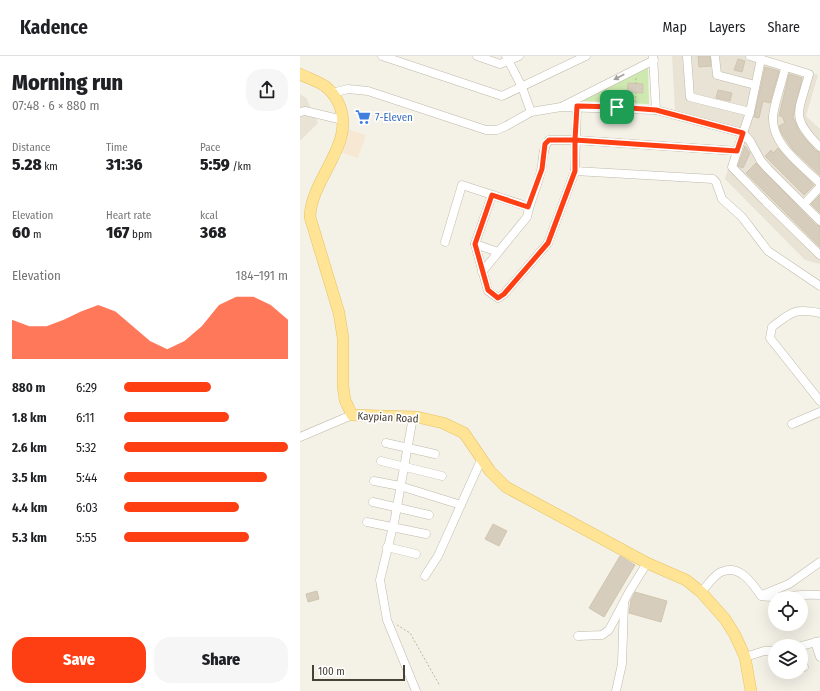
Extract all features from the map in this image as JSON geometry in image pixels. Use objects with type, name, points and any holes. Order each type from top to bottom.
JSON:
[{"type":"main road","name":"Kaypian Road","points":[[300,74],[326,86],[341,108],[343,120],[340,141],[310,205],[310,217],[313,232],[340,313],[343,338],[343,386],[345,400],[352,415],[413,417],[443,423],[464,433],[490,471],[506,487],[647,564],[686,580],[701,592],[725,619],[745,657],[751,691]]},
{"type":"street","points":[[382,56],[502,96],[586,56]]},
{"type":"street","points":[[477,56],[500,64],[508,59],[519,56]]},
{"type":"street","points":[[687,56],[690,97],[750,112]]},
{"type":"street","points":[[715,56],[717,75],[755,84]]},
{"type":"street","points":[[750,56],[808,74],[799,115],[799,122],[805,133],[820,147]]},
{"type":"street","points":[[561,106],[653,58],[656,110]]},
{"type":"street","points":[[508,59],[522,87],[531,112]]},
{"type":"street","points":[[761,60],[750,112],[732,167],[759,196],[820,255]]},
{"type":"street","points":[[786,68],[773,117],[775,132],[781,145],[820,183]]},
{"type":"street","points":[[332,93],[348,90],[368,91],[486,130],[497,130],[531,112],[561,106],[656,110],[743,133],[750,140],[761,161],[820,221]]},
{"type":"street","points":[[492,195],[475,244],[488,290],[498,298],[504,294],[548,243],[575,171],[577,106]]},
{"type":"street","points":[[302,110],[343,120]]},
{"type":"street","points":[[482,272],[527,218],[528,207],[542,169],[545,144],[549,140],[575,140],[737,151]]},
{"type":"street","points":[[575,171],[713,179],[716,182],[722,199],[742,217],[768,251],[820,286]]},
{"type":"street","points":[[445,242],[462,185],[528,207]]},
{"type":"street","points":[[804,204],[820,187]]},
{"type":"street","points":[[475,244],[498,252]]},
{"type":"street","points":[[820,313],[805,310],[793,311],[772,327],[770,338],[820,401]]},
{"type":"street","points":[[792,424],[820,412]]},
{"type":"street","points":[[300,437],[352,415]]},
{"type":"street","points":[[413,417],[393,527],[380,580],[387,620],[416,691]]},
{"type":"street","points":[[386,442],[435,454]]},
{"type":"street","points":[[425,576],[438,556],[482,458]]},
{"type":"street","points":[[381,461],[442,476]]},
{"type":"street","points":[[374,482],[400,486],[461,505]]},
{"type":"street","points":[[373,502],[397,506],[429,515]]},
{"type":"street","points":[[367,522],[426,534]]},
{"type":"street","points":[[387,547],[416,554]]},
{"type":"street","points":[[761,596],[789,584],[820,562]]},
{"type":"street","points":[[578,636],[602,635],[609,630],[629,592],[647,564]]},
{"type":"street","points":[[701,592],[721,572],[732,569],[749,578],[761,596]]},
{"type":"street","points":[[761,596],[777,597],[803,594],[820,595]]},
{"type":"street","points":[[616,691],[622,664],[624,603]]},
{"type":"street","points":[[817,642],[820,657]]},
{"type":"street","points":[[745,657],[768,651]]},
{"type":"path","points":[[635,102],[636,93]]},
{"type":"path","points":[[387,620],[410,633],[440,686]]},
{"type":"shaded area","points":[[672,56],[760,56],[818,75],[806,116],[820,129],[820,264],[805,260],[725,179],[740,128],[675,110]]},
{"type":"shaded area","points":[[300,94],[306,98],[318,123],[300,141]]},
{"type":"shaded area","points":[[347,129],[366,135],[358,158],[339,152]]},
{"type":"green space","points":[[648,68],[649,104],[580,101]]},
{"type":"building","points":[[698,56],[710,56],[711,66],[699,67]]},
{"type":"building","points":[[738,59],[745,61],[742,72],[734,70]]},
{"type":"building","points":[[765,67],[779,71],[770,103],[763,101],[759,118],[754,117]]},
{"type":"building","points":[[789,74],[802,78],[793,117],[799,131],[816,151],[820,152],[820,175],[793,150],[782,134],[779,126],[785,123],[782,116],[779,116]]},
{"type":"building","points":[[628,83],[643,84],[643,93],[627,92]]},
{"type":"building","points":[[718,90],[732,93],[730,101],[716,98]]},
{"type":"building","points":[[745,146],[750,153],[743,168],[738,166]]},
{"type":"building","points":[[778,148],[814,185],[804,195],[765,156],[771,150],[773,153]]},
{"type":"building","points":[[756,163],[816,225],[820,226],[820,247],[746,173]]},
{"type":"building","points":[[820,195],[820,213],[811,204]]},
{"type":"building","points":[[493,524],[507,531],[499,546],[485,539]]},
{"type":"building","points":[[620,556],[635,565],[604,617],[589,608]]},
{"type":"building","points":[[317,591],[319,599],[308,602],[306,594]]},
{"type":"building","points":[[635,592],[667,601],[661,622],[629,613],[631,600]]},
{"type":"place","name":"7-Eleven","points":[[363,117]]},
{"type":"route","points":[[617,107],[577,106],[575,140],[549,140],[545,144],[542,169],[528,207],[492,195],[475,244],[488,290],[498,298],[504,294],[548,243],[561,212],[575,171],[575,140],[737,151],[743,133],[685,116],[656,110],[617,107]]}]
